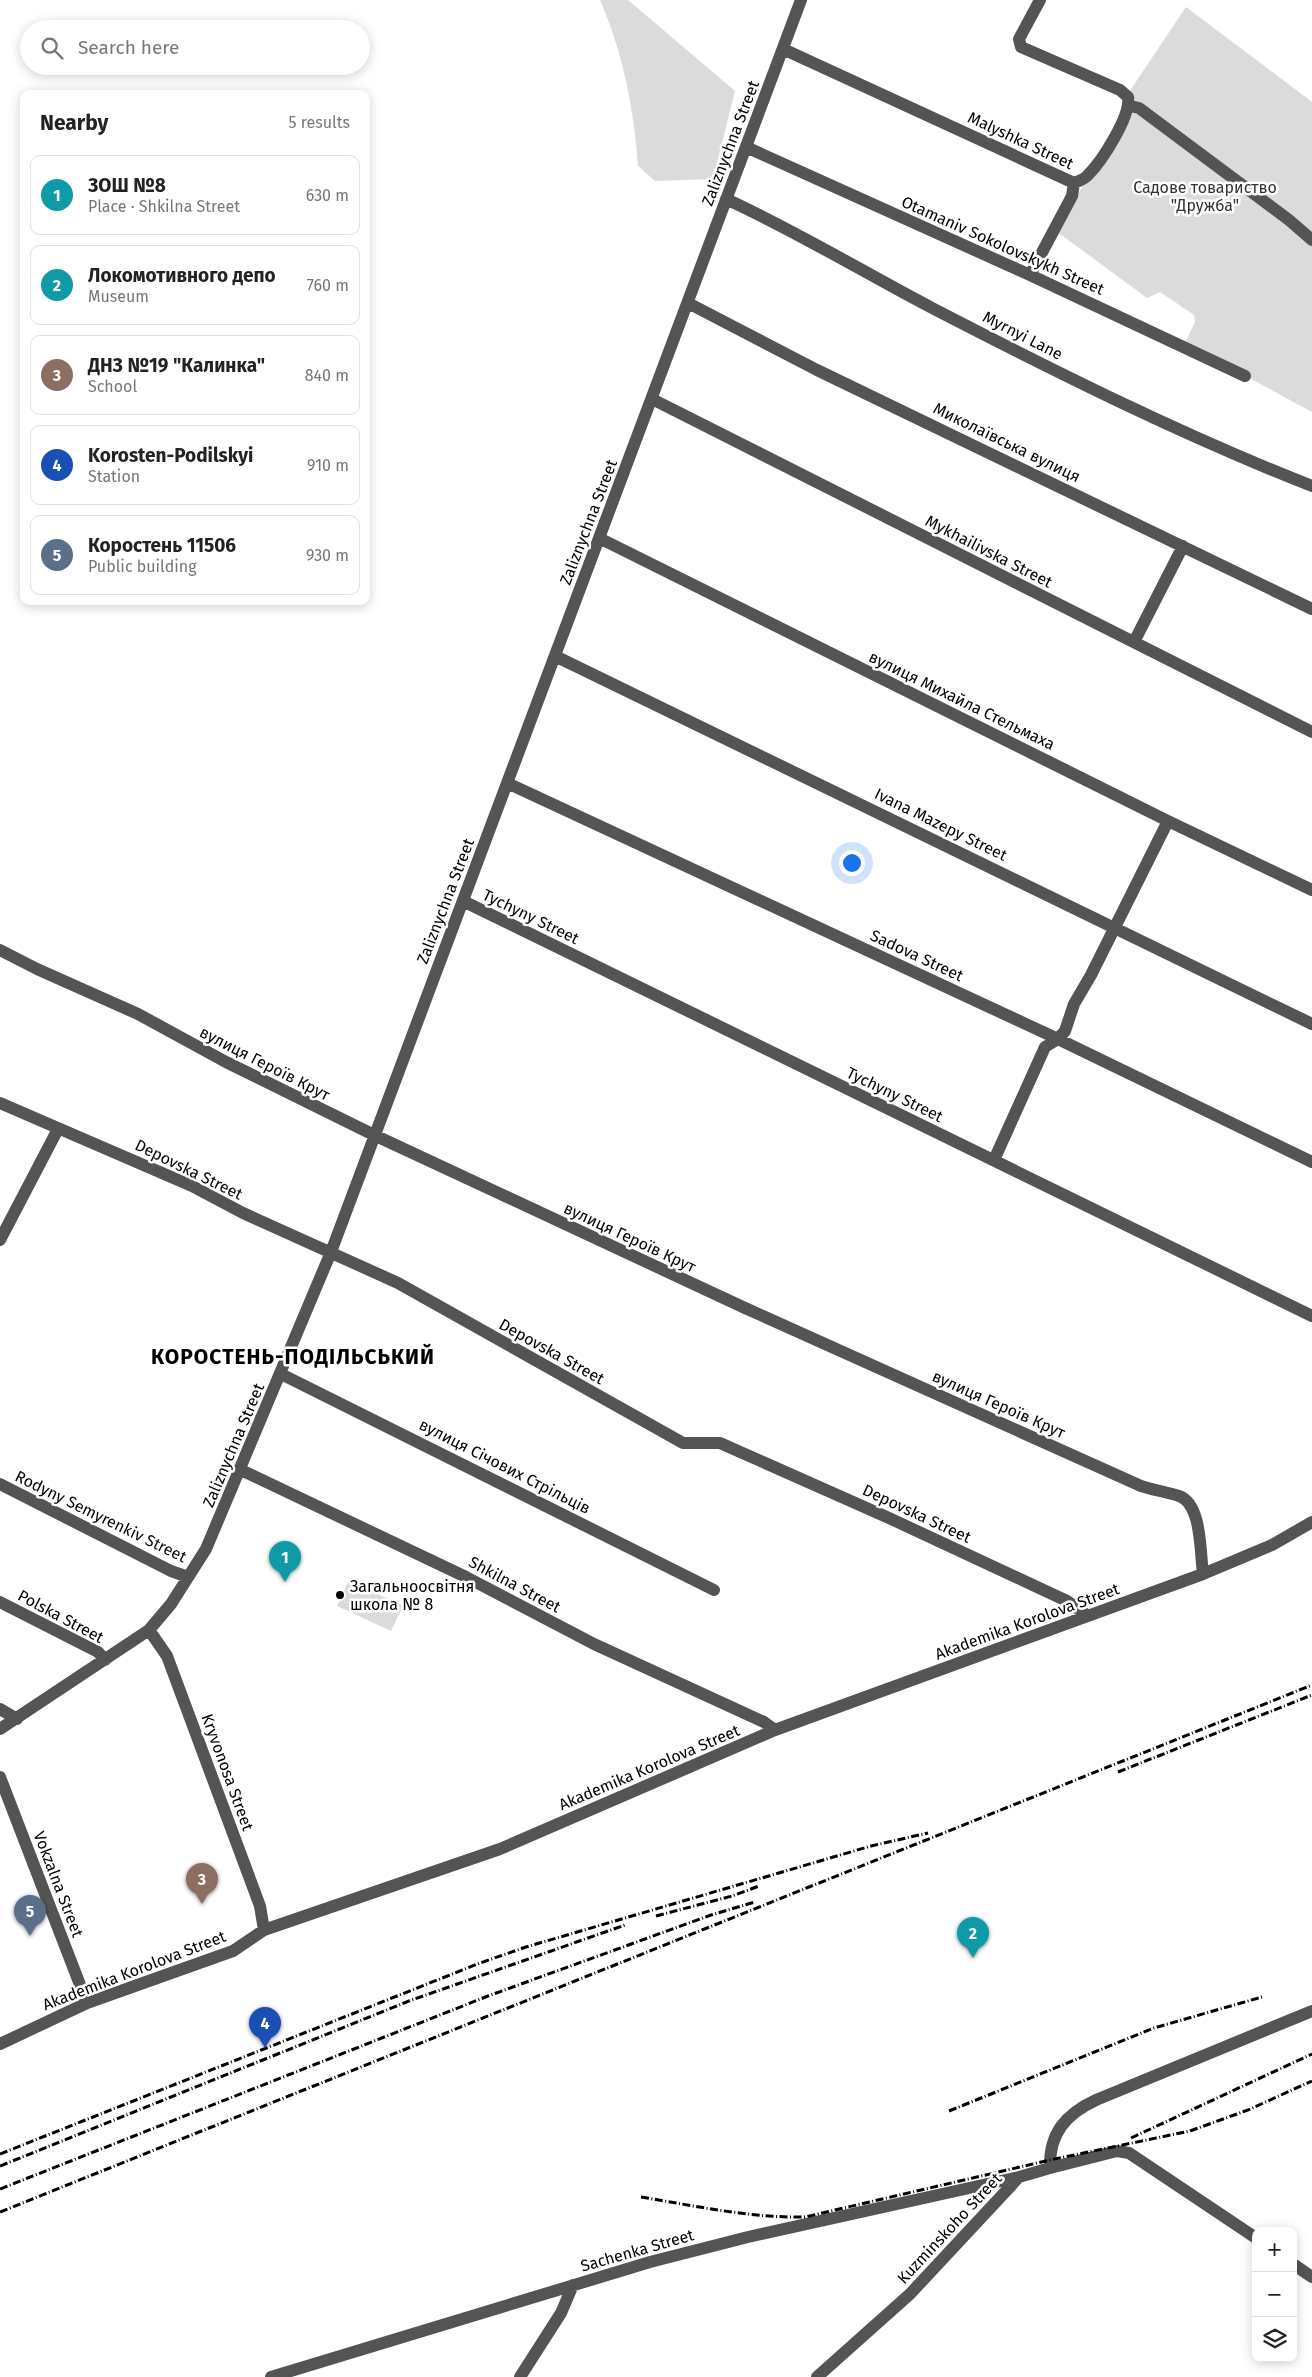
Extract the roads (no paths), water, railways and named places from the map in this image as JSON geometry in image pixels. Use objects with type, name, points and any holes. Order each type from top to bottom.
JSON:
[{"type":"street","name":"Zaliznychna Street","points":[[0,1729],[17,1720],[149,1630],[171,1604],[206,1549],[331,1252],[801,0]]},
{"type":"street","points":[[1040,0],[1018,39],[1021,47],[1120,90],[1128,97],[1130,106],[1138,108],[1289,220],[1312,240]]},
{"type":"street","name":"Malyshka Street","points":[[783,49],[1074,183],[1087,177],[1096,166],[1124,121],[1130,106]]},
{"type":"street","name":"Otamaniv Sokolovskykh Street","points":[[746,147],[1030,275],[1245,376]]},
{"type":"street","points":[[1030,275],[1072,196],[1074,183]]},
{"type":"street","name":"Myrnyi Lane","points":[[726,199],[761,215],[933,308],[1138,412],[1312,486]]},
{"type":"street","name":"Миколаївська вулиця","points":[[688,303],[818,370],[1312,609]]},
{"type":"street","name":"Mykhailivska Street","points":[[652,399],[1312,732]]},
{"type":"street","name":"вулиця Михайла Стельмаха","points":[[599,538],[1168,821],[1312,890]]},
{"type":"street","points":[[1134,642],[1183,546]]},
{"type":"street","name":"Ivana Mazepy Street","points":[[555,656],[1312,1024]]},
{"type":"street","name":"Sadova Street","points":[[507,783],[1058,1039],[1312,1162]]},
{"type":"street","points":[[994,1160],[1045,1047],[1058,1039],[1064,1031],[1074,1004],[1091,975],[1168,821]]},
{"type":"street","name":"Tychyny Street","points":[[463,901],[1312,1316]]},
{"type":"street","name":"вулиця Героїв Крут","points":[[0,950],[36,969],[138,1014],[226,1062],[374,1135],[745,1308],[1141,1486],[1180,1496],[1191,1504],[1196,1515],[1203,1574]]},
{"type":"street","name":"Depovska Street","points":[[0,1103],[192,1186],[244,1213],[398,1283],[683,1443],[720,1444],[1067,1601],[1088,1616]]},
{"type":"street","points":[[0,1240],[58,1129]]},
{"type":"street","name":"вулиця Січових Стрільців","points":[[281,1374],[714,1590]]},
{"type":"street","name":"Shkilna Street","points":[[239,1469],[466,1577],[594,1644],[764,1722],[775,1730]]},
{"type":"street","name":"Rodyny Semyrenkiv Street","points":[[0,1484],[171,1571],[188,1577]]},
{"type":"street","name":"Akademika Korolova Street","points":[[0,2044],[87,2003],[232,1950],[264,1930],[500,1849],[775,1730],[1203,1574],[1272,1544],[1312,1522]]},
{"type":"street","name":"Polska Street","points":[[0,1602],[98,1652],[105,1660]]},
{"type":"street","name":"Kryvonosa Street","points":[[149,1630],[167,1656],[260,1906],[264,1930]]},
{"type":"street","points":[[0,1708],[17,1720]]},
{"type":"street","name":"Vokzalna Street","points":[[0,1777],[87,2003]]},
{"type":"street","points":[[1050,2168],[1050,2160],[1057,2135],[1070,2114],[1079,2108],[1312,2010]]},
{"type":"street","name":"Kuzminskoho Street","points":[[816,2377],[910,2294],[1018,2177],[1117,2152],[1129,2153],[1252,2235]]},
{"type":"street","name":"Sachenka Street","points":[[271,2377],[650,2262],[748,2237],[1018,2177]]},
{"type":"street","points":[[1297,2267],[1312,2277]]},
{"type":"street","points":[[520,2377],[561,2312],[573,2285]]},
{"type":"railway","points":[[0,2212],[1312,1685]]},
{"type":"railway","points":[[1118,1772],[1312,1695]]},
{"type":"railway","points":[[0,2154],[480,1963],[526,1947],[871,1846],[928,1833]]},
{"type":"railway","points":[[656,1916],[732,1896],[759,1886]]},
{"type":"railway","points":[[0,2189],[488,1996],[711,1915],[755,1902]]},
{"type":"railway","points":[[0,2166],[409,2001],[625,1925]]},
{"type":"railway","points":[[949,2111],[1154,2028],[1262,1997]]},
{"type":"railway","points":[[1131,2138],[1312,2054]]},
{"type":"railway","points":[[641,2197],[764,2216],[805,2217],[1050,2160],[1190,2131],[1248,2110],[1312,2081]]},
{"type":"place","name":"ЗОШ №8","points":[[285,1582]]},
{"type":"place","name":"Загальноосвітня школа № 8","points":[[340,1595]]},
{"type":"place","name":"ДНЗ №19 \"Калинка\"","points":[[202,1904]]},
{"type":"place","name":"Коростень 11506","points":[[30,1936]]},
{"type":"place","name":"Локомотивного депо","points":[[973,1958]]},
{"type":"place","name":"Korosten-Podilskyi","points":[[265,2048]]},
{"type":"district","name":"КОРОСТЕНЬ-ПОДІЛЬСЬКИЙ","points":[[293,1357]]},
{"type":"park label","name":"Садове товариство \"Дружба\"","points":[[1205,196]]}]
